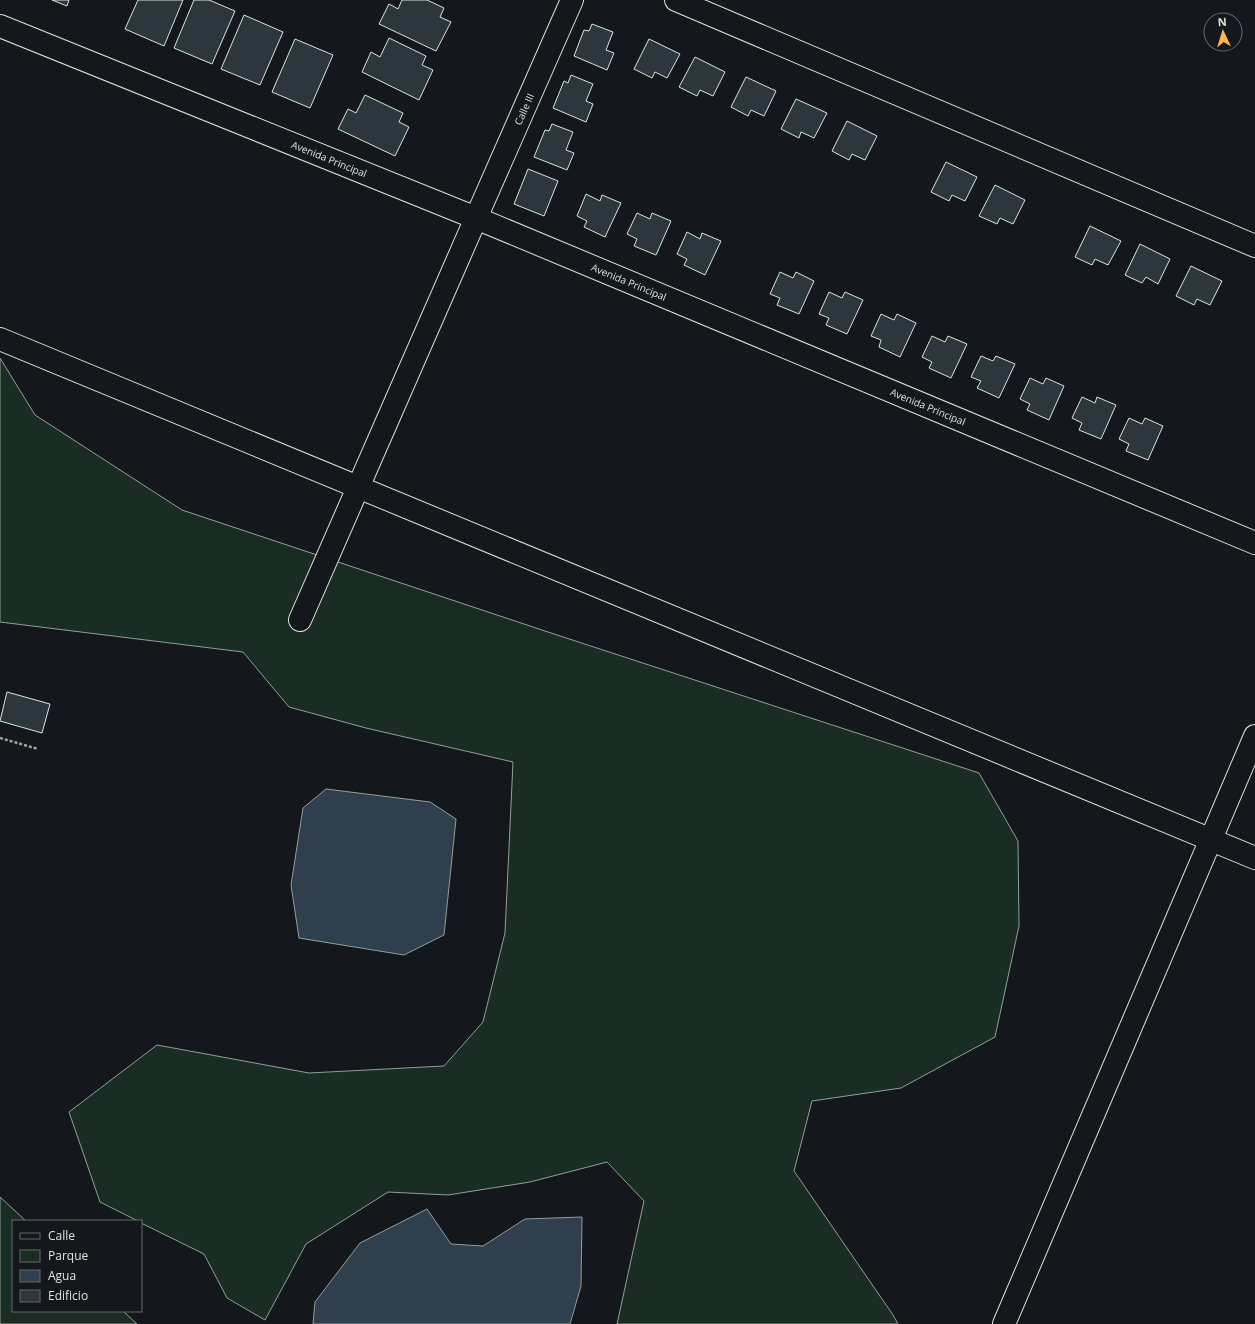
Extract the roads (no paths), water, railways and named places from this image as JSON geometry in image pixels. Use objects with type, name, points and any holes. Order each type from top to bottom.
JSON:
[{"type":"street","name":"Calle III","points":[[300,620],[572,0]]},
{"type":"street","points":[[676,0],[1255,246]]},
{"type":"street","name":"Avenida Principal","points":[[0,26],[476,218],[1255,543]]},
{"type":"street","points":[[0,339],[1255,858]]},
{"type":"street","points":[[1004,1324],[1255,736]]},
{"type":"water","points":[[326,789],[430,802],[456,819],[444,935],[404,955],[299,938],[291,885],[303,808]]},
{"type":"water","points":[[427,1209],[451,1244],[483,1246],[525,1219],[582,1217],[581,1286],[570,1324],[313,1324],[315,1302],[360,1243]]}]
